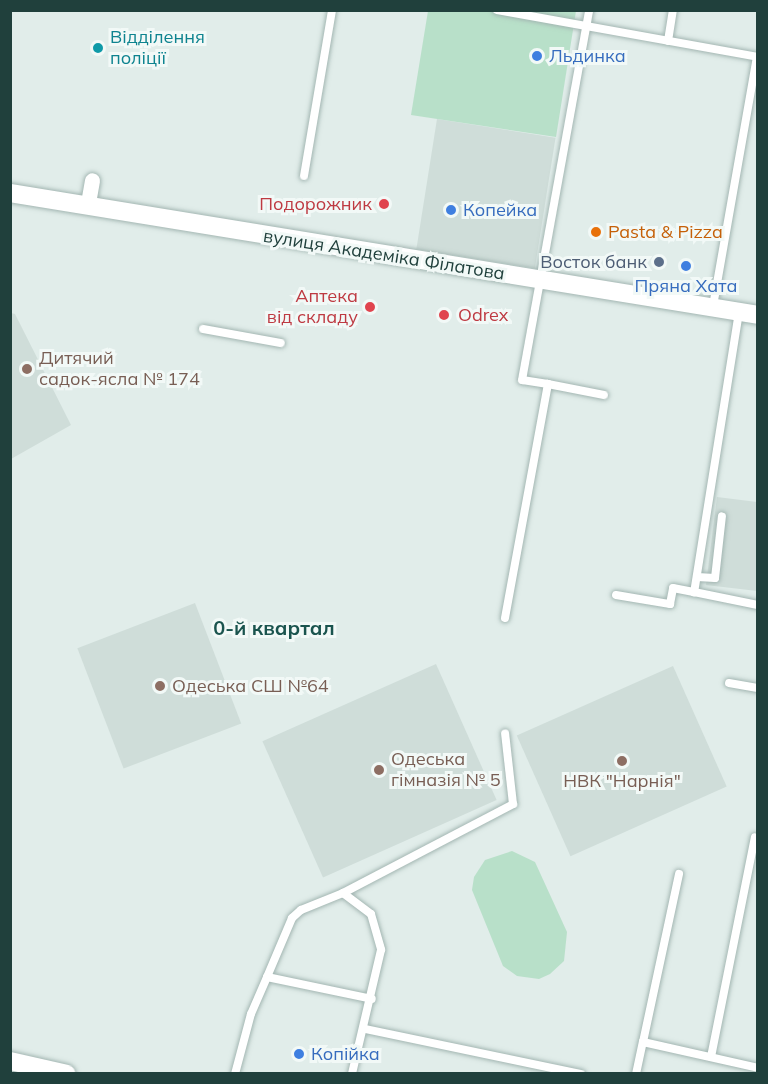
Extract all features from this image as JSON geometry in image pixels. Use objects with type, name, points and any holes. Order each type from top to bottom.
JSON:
[{"type":"main road","name":"вулиця Академіка Філатова","points":[[10,193],[88,203],[294,241],[758,315]]},
{"type":"main road","points":[[10,1061],[37,1070],[67,1074]]},
{"type":"street","points":[[88,203],[92,180]]},
{"type":"lane","points":[[304,176],[332,10]]},
{"type":"lane","points":[[498,10],[586,28],[757,57],[712,308]]},
{"type":"lane","points":[[589,10],[522,380],[604,394]]},
{"type":"lane","points":[[668,41],[673,10]]},
{"type":"lane","points":[[694,592],[739,312]]},
{"type":"lane","points":[[203,329],[281,343]]},
{"type":"lane","points":[[504,618],[548,384]]},
{"type":"lane","points":[[697,577],[715,578],[722,516]]},
{"type":"lane","points":[[616,595],[670,604],[673,588],[758,605]]},
{"type":"lane","points":[[729,683],[758,688]]},
{"type":"lane","points":[[235,1074],[250,1014],[292,918],[513,804],[505,733]]},
{"type":"lane","points":[[711,1057],[755,837]]},
{"type":"lane","points":[[636,1074],[680,874]]},
{"type":"lane","points":[[343,893],[363,905],[377,931],[381,950],[365,1029],[352,1074]]},
{"type":"lane","points":[[267,977],[372,999]]},
{"type":"lane","points":[[365,1029],[581,1074]]},
{"type":"lane","points":[[643,1042],[711,1057],[754,1070]]},
{"type":"shaded area","points":[[437,119],[556,138],[535,268],[416,249]]},
{"type":"shaded area","name":"Дитячий садок-ясла № 174","points":[[11,313],[15,314],[71,425],[11,459]]},
{"type":"shaded area","points":[[717,497],[757,502],[757,591],[706,585]]},
{"type":"shaded area","name":"Одеська СШ №64","points":[[195,603],[241,723],[124,769],[77,648]]},
{"type":"shaded area","name":"Одеська гімназія № 5","points":[[436,664],[497,800],[323,877],[262,741]]},
{"type":"shaded area","name":"НВК \"Нарнія\"","points":[[673,666],[727,787],[570,856],[517,736]]},
{"type":"green space","points":[[428,11],[576,11],[556,137],[411,115]]},
{"type":"green space","points":[[512,851],[535,862],[567,932],[564,961],[550,974],[539,979],[517,976],[503,966],[472,890],[474,877],[485,860]]},
{"type":"place","name":"Відділення поліції","points":[[98,48]]},
{"type":"place","name":"Льдинка","points":[[537,56]]},
{"type":"place","name":"Подорожник","points":[[384,204]]},
{"type":"place","name":"Копейка","points":[[451,210]]},
{"type":"place","name":"Pasta & Pizza","points":[[596,232]]},
{"type":"place","name":"Восток банк","points":[[659,262]]},
{"type":"place","name":"Пряна Хата","points":[[686,266]]},
{"type":"place","name":"Аптека від складу","points":[[370,307]]},
{"type":"place","name":"Odrex","points":[[444,315]]},
{"type":"place","name":"Дитячий садок-ясла № 174","points":[[27,369]]},
{"type":"place","name":"Одеська СШ №64","points":[[160,686]]},
{"type":"place","name":"НВК \"Нарнія\"","points":[[622,761]]},
{"type":"place","name":"Одеська гімназія № 5","points":[[379,770]]},
{"type":"place","name":"Копійка","points":[[299,1054]]},
{"type":"district","name":"0-й квартал","points":[[274,627]]}]
